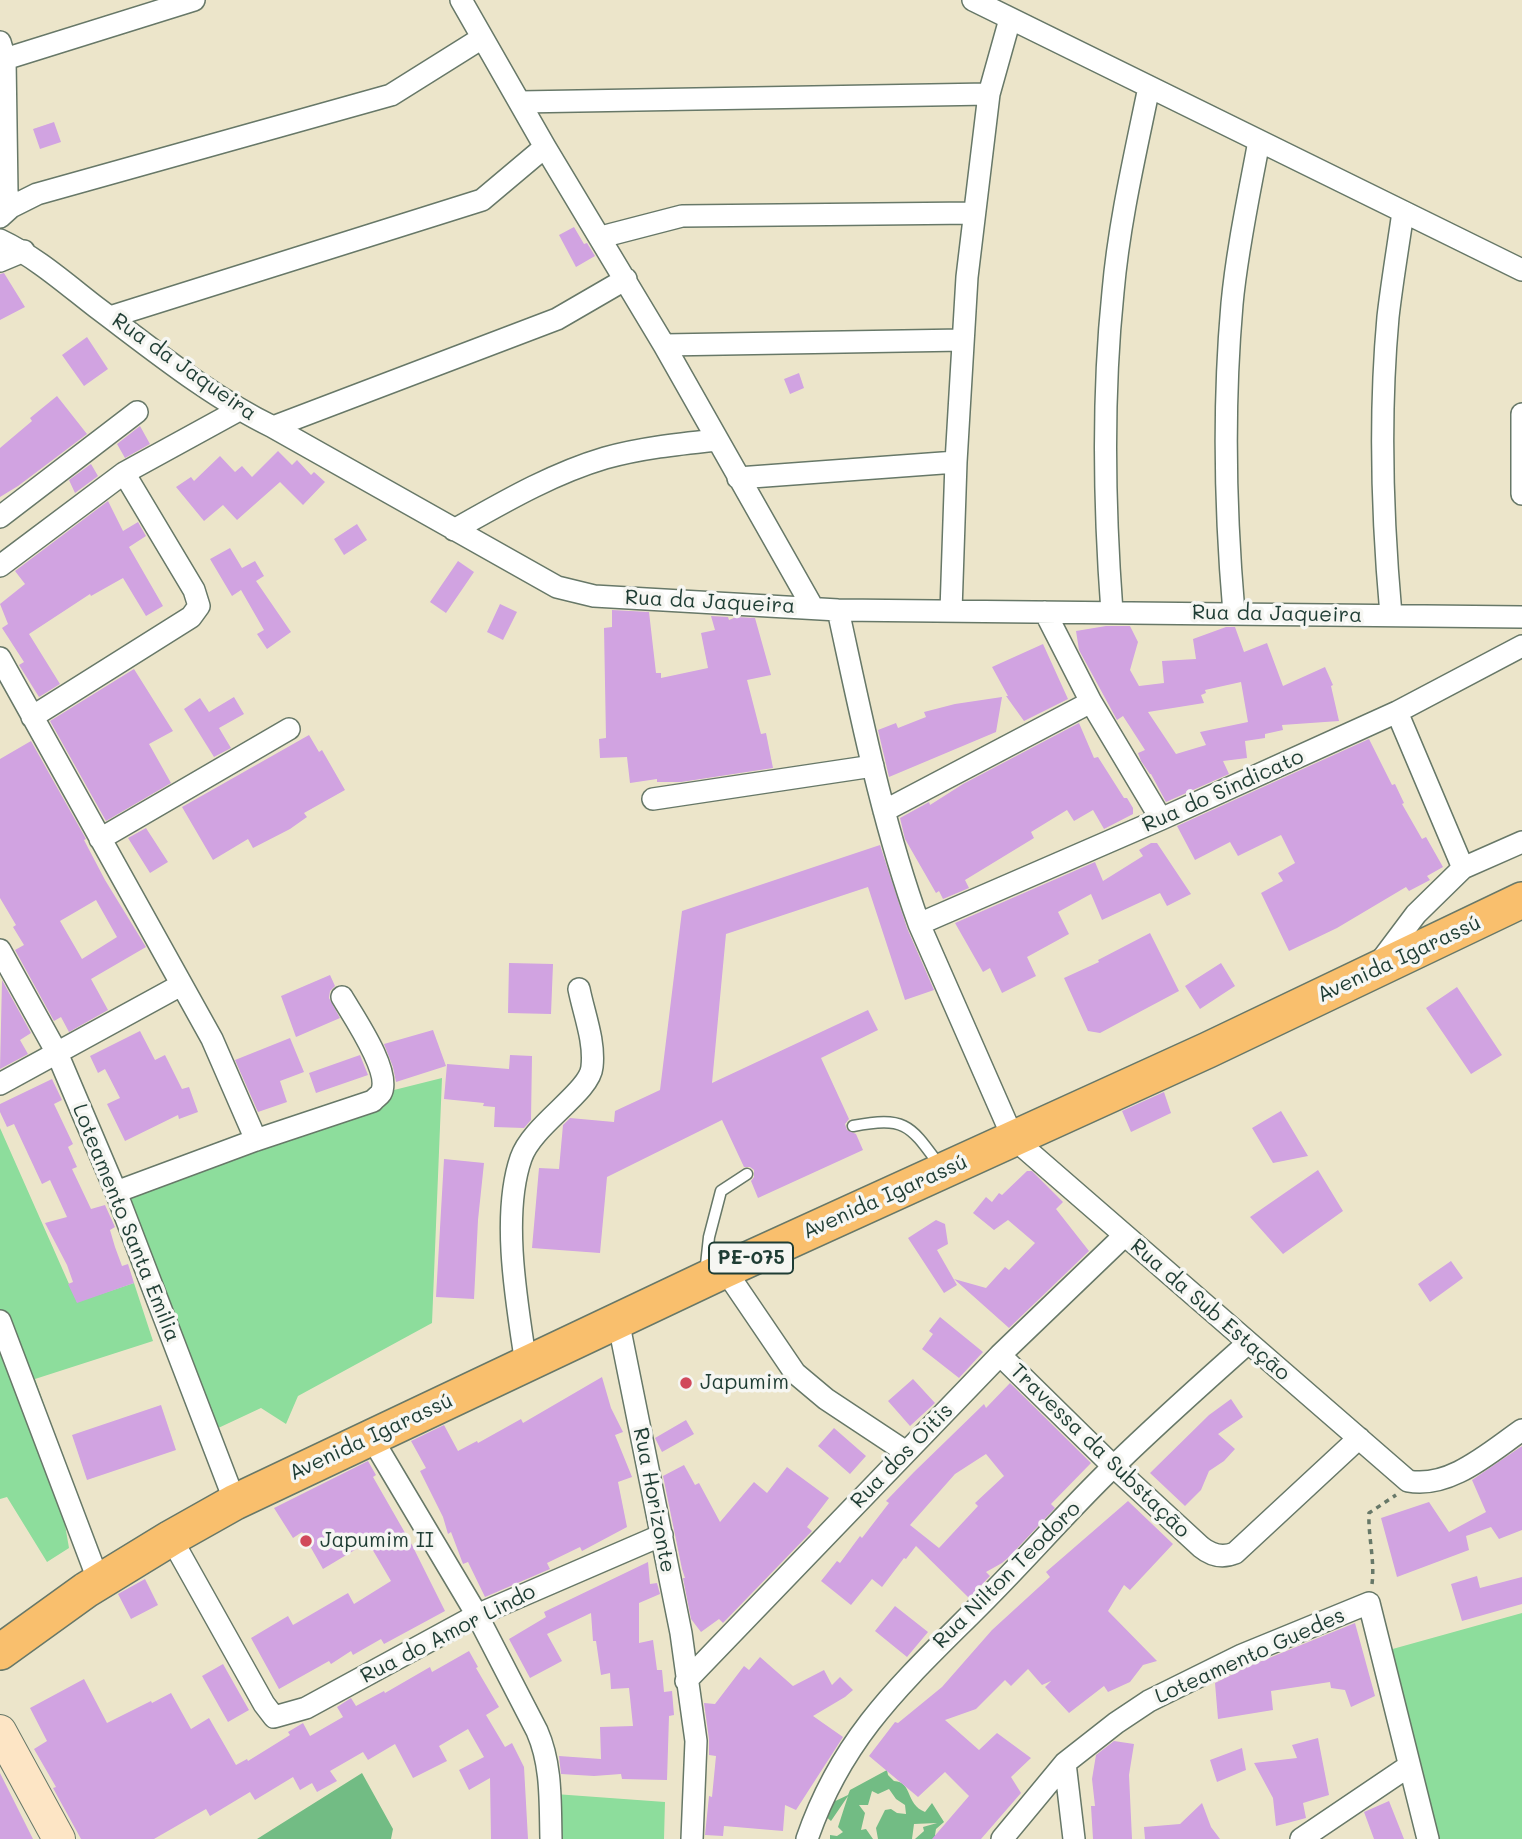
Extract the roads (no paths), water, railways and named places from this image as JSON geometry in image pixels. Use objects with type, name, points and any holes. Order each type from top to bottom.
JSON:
[{"type":"main road","name":"Avenida Igarassú","points":[[0,1652],[99,1582],[235,1502],[618,1320],[1208,1050],[1522,901]]},
{"type":"street","points":[[6,212],[2,50],[194,0]]},
{"type":"street","points":[[461,0],[545,147],[626,279],[813,608]]},
{"type":"street","points":[[973,0],[1522,270]]},
{"type":"street","points":[[951,611],[963,340],[974,213],[989,94],[1010,19]]},
{"type":"street","points":[[6,212],[37,194],[391,95],[481,38]]},
{"type":"street","points":[[1112,612],[1105,486],[1109,344],[1122,219],[1149,87]]},
{"type":"street","points":[[520,103],[989,94]]},
{"type":"street","points":[[1234,613],[1226,484],[1228,363],[1241,238],[1259,141]]},
{"type":"street","points":[[110,317],[482,200],[545,147]]},
{"type":"street","points":[[1391,615],[1385,555],[1383,424],[1388,317],[1403,212]]},
{"type":"street","points":[[601,237],[682,216],[974,213]]},
{"type":"street","name":"Rua da Jaqueira","points":[[0,240],[24,251],[239,410],[557,587],[594,596],[838,610],[1522,617]]},
{"type":"street","points":[[0,261],[24,251]]},
{"type":"street","points":[[273,427],[557,319],[626,279]]},
{"type":"street","points":[[664,345],[963,340]]},
{"type":"street","points":[[0,566],[124,473],[239,410]]},
{"type":"street","points":[[0,517],[137,412]]},
{"type":"street","points":[[1522,414],[1522,494]]},
{"type":"street","points":[[454,530],[533,487],[602,459],[645,449],[716,440]]},
{"type":"street","points":[[738,478],[956,462]]},
{"type":"street","points":[[32,717],[191,617],[199,606],[194,590],[124,473]]},
{"type":"street","points":[[838,610],[884,811],[919,924],[1013,1138]]},
{"type":"street","points":[[1045,612],[1091,702],[1161,819]]},
{"type":"street","name":"Rua do Sindicato","points":[[919,924],[1161,819],[1397,712],[1522,646]]},
{"type":"street","points":[[0,658],[212,1039],[256,1140]]},
{"type":"street","points":[[884,811],[1091,702]]},
{"type":"street","points":[[1397,712],[1463,868]]},
{"type":"street","points":[[100,839],[289,729]]},
{"type":"street","points":[[653,799],[873,766]]},
{"type":"street","points":[[1373,971],[1416,914],[1463,868],[1522,842]]},
{"type":"street","name":"Loteamento Santa Emilia","points":[[0,950],[57,1053],[117,1192],[235,1502]]},
{"type":"street","points":[[0,1084],[181,985]]},
{"type":"street","points":[[526,1364],[513,1275],[515,1180],[522,1156],[534,1134],[582,1087],[592,1070],[592,1043],[579,989]]},
{"type":"street","points":[[117,1192],[256,1140],[373,1101],[381,1093],[383,1081],[378,1062],[342,997]]},
{"type":"street","name":"Rua da Sub Estação","points":[[1013,1138],[1408,1481],[1435,1482],[1478,1460],[1522,1430]]},
{"type":"street","name":"Rua dos Oitis","points":[[686,1681],[1000,1355],[1124,1236]]},
{"type":"street","points":[[715,1275],[795,1373],[826,1399],[906,1452]]},
{"type":"street","name":"Rua Horizonte","points":[[618,1320],[681,1633],[696,1741],[692,1839]]},
{"type":"street","points":[[0,1321],[99,1582]]},
{"type":"street","name":"Rua Nilton Teodoro","points":[[807,1839],[824,1796],[853,1743],[894,1691],[1114,1466],[1248,1343]]},
{"type":"street","name":"Travessa da Substação","points":[[1000,1355],[1201,1547],[1218,1555],[1235,1553],[1359,1438]]},
{"type":"street","points":[[371,1437],[477,1615],[546,1751],[551,1839]]},
{"type":"street","name":"Rua do Amor Lindo","points":[[171,1538],[264,1704],[274,1717],[306,1708],[477,1615],[662,1535]]},
{"type":"street","name":"Loteamento Guedes","points":[[1002,1839],[1065,1763],[1149,1701],[1242,1655],[1369,1603],[1409,1766]]},
{"type":"street","points":[[0,1731],[59,1839]]},
{"type":"street","points":[[1065,1763],[1074,1839]]},
{"type":"street","points":[[1301,1839],[1409,1766],[1428,1839]]},
{"type":"lane","points":[[853,1126],[877,1122],[895,1123],[915,1132],[943,1171]]},
{"type":"lane","points":[[715,1275],[709,1237],[721,1191],[747,1174]]},
{"type":"place","name":"Japumim","points":[[686,1383]]},
{"type":"place","name":"Japumim II","points":[[306,1541]]}]
